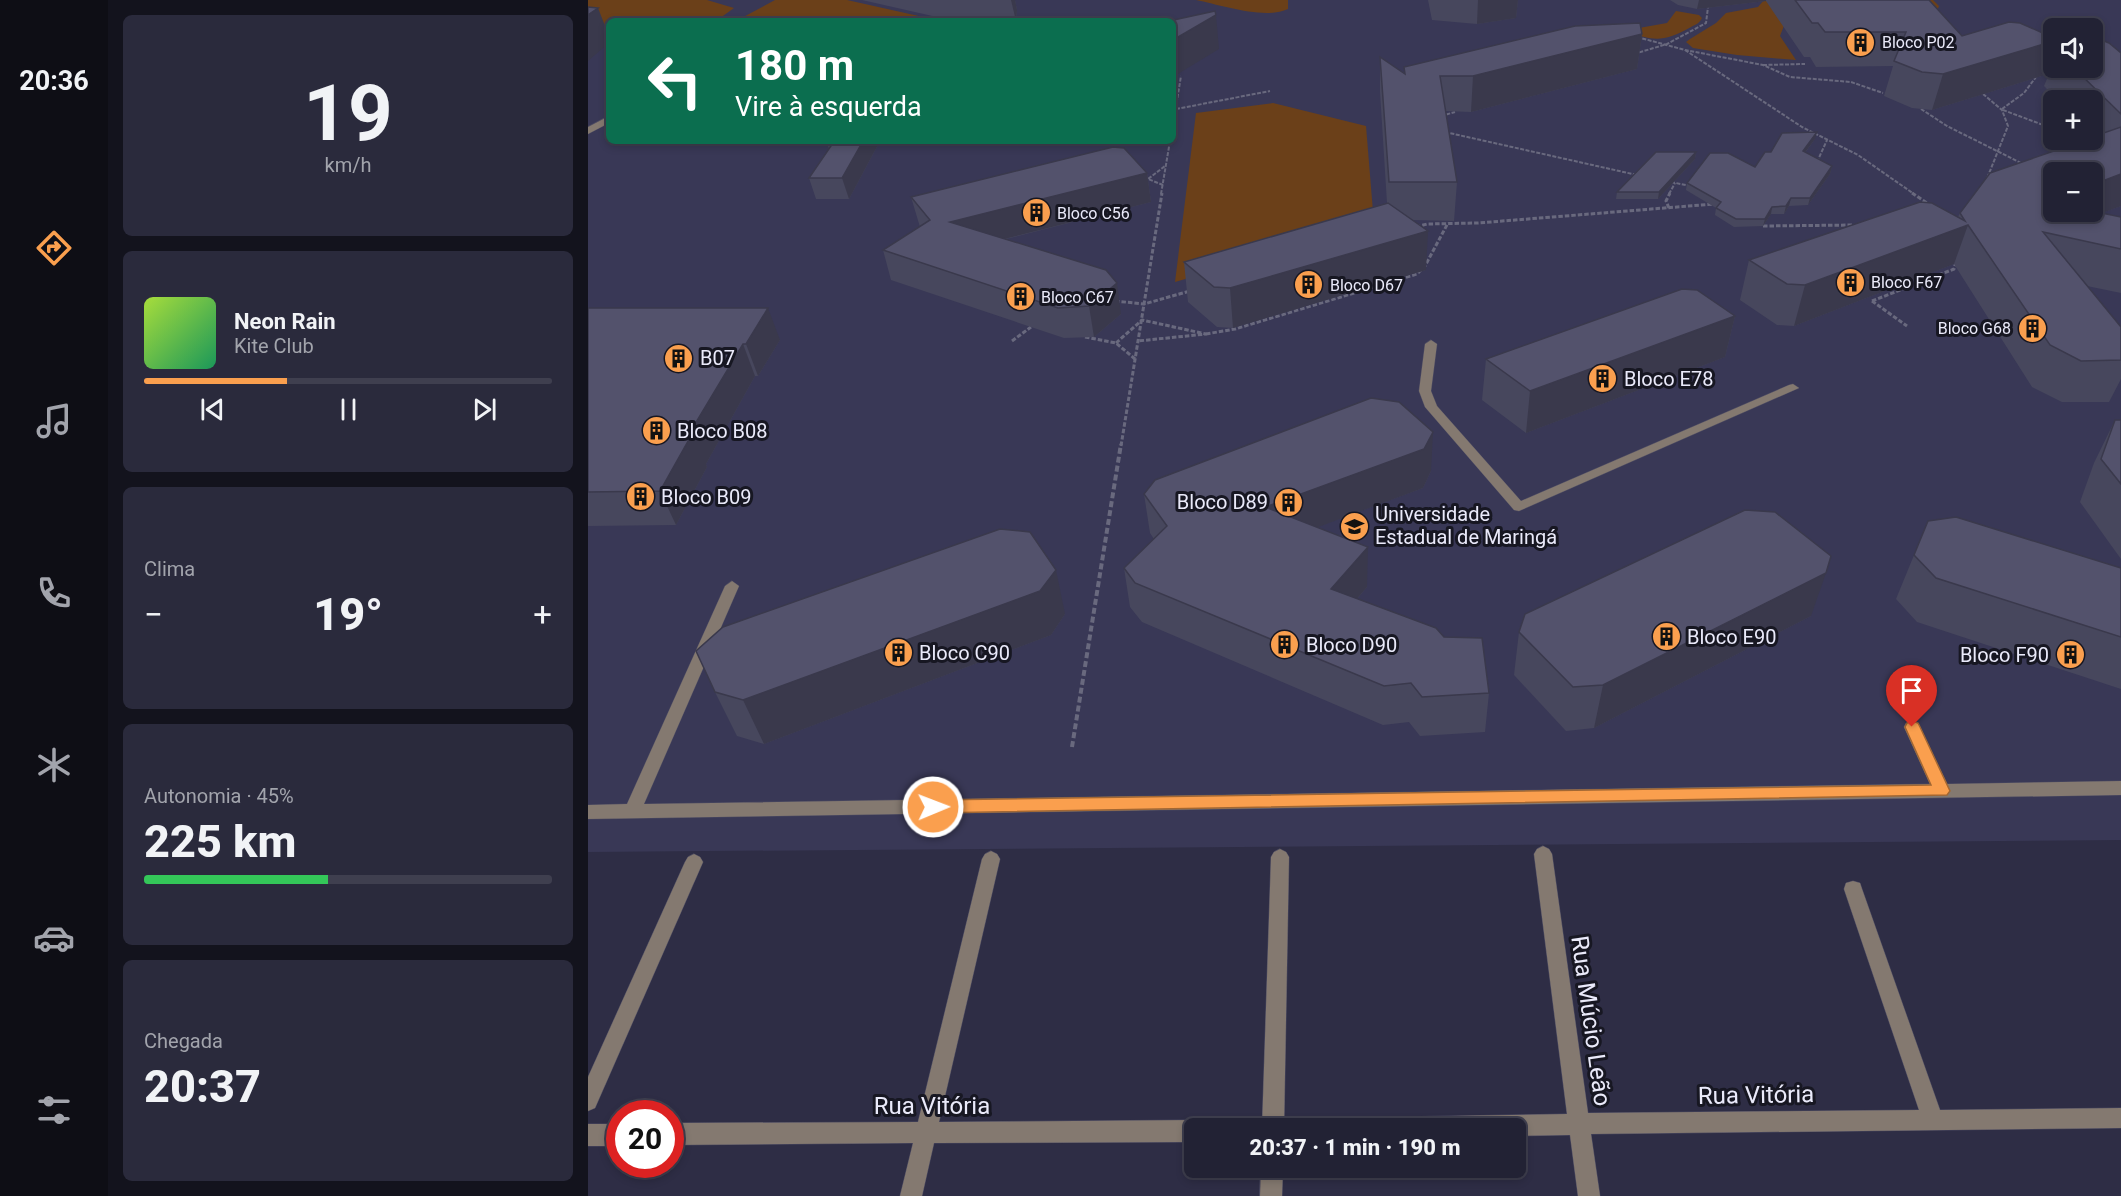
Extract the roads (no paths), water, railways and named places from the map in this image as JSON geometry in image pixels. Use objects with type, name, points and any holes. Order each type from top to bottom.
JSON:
[{"type":"street","points":[[588,131],[606,121]]},
{"type":"street","points":[[1431,344],[1425,391],[1431,407],[1519,507],[1793,388]]},
{"type":"street","points":[[632,812],[732,586]]},
{"type":"street","points":[[1912,727],[1942,791]]},
{"type":"street","points":[[588,812],[2121,788]]},
{"type":"street","name":"Rua Múcio Leão","points":[[1543,854],[1589,1196]]},
{"type":"street","points":[[1273,1118],[1280,857]]},
{"type":"street","points":[[911,1196],[991,859]]},
{"type":"street","points":[[588,1101],[694,862]]},
{"type":"street","points":[[1852,889],[1933,1120]]},
{"type":"street","name":"Rua Vitória","points":[[1526,1125],[2121,1118]]},
{"type":"street","name":"Rua Vitória","points":[[684,1134],[1184,1131]]},
{"type":"street","points":[[588,1135],[606,1135]]},
{"type":"street","points":[[1271,1196],[1272,1178]]},
{"type":"place","name":"Bloco P02","points":[[1861,42]]},
{"type":"place","name":"Bloco C56","points":[[1036,213]]},
{"type":"place","name":"Bloco F67","points":[[1850,282]]},
{"type":"place","name":"Bloco D67","points":[[1309,285]]},
{"type":"place","name":"Bloco C67","points":[[1020,297]]},
{"type":"place","name":"Bloco G68","points":[[2032,328]]},
{"type":"place","name":"B07","points":[[679,358]]},
{"type":"place","name":"Bloco E78","points":[[1603,379]]},
{"type":"place","name":"Bloco B08","points":[[656,431]]},
{"type":"place","name":"Bloco B09","points":[[640,497]]},
{"type":"place","name":"Bloco D89","points":[[1289,502]]},
{"type":"place","name":"Universidade Estadual de Maringá","points":[[1354,526]]},
{"type":"place","name":"Bloco E90","points":[[1666,637]]},
{"type":"place","name":"Bloco D90","points":[[1285,645]]},
{"type":"place","name":"Bloco C90","points":[[898,653]]},
{"type":"place","name":"Bloco F90","points":[[2070,655]]}]
